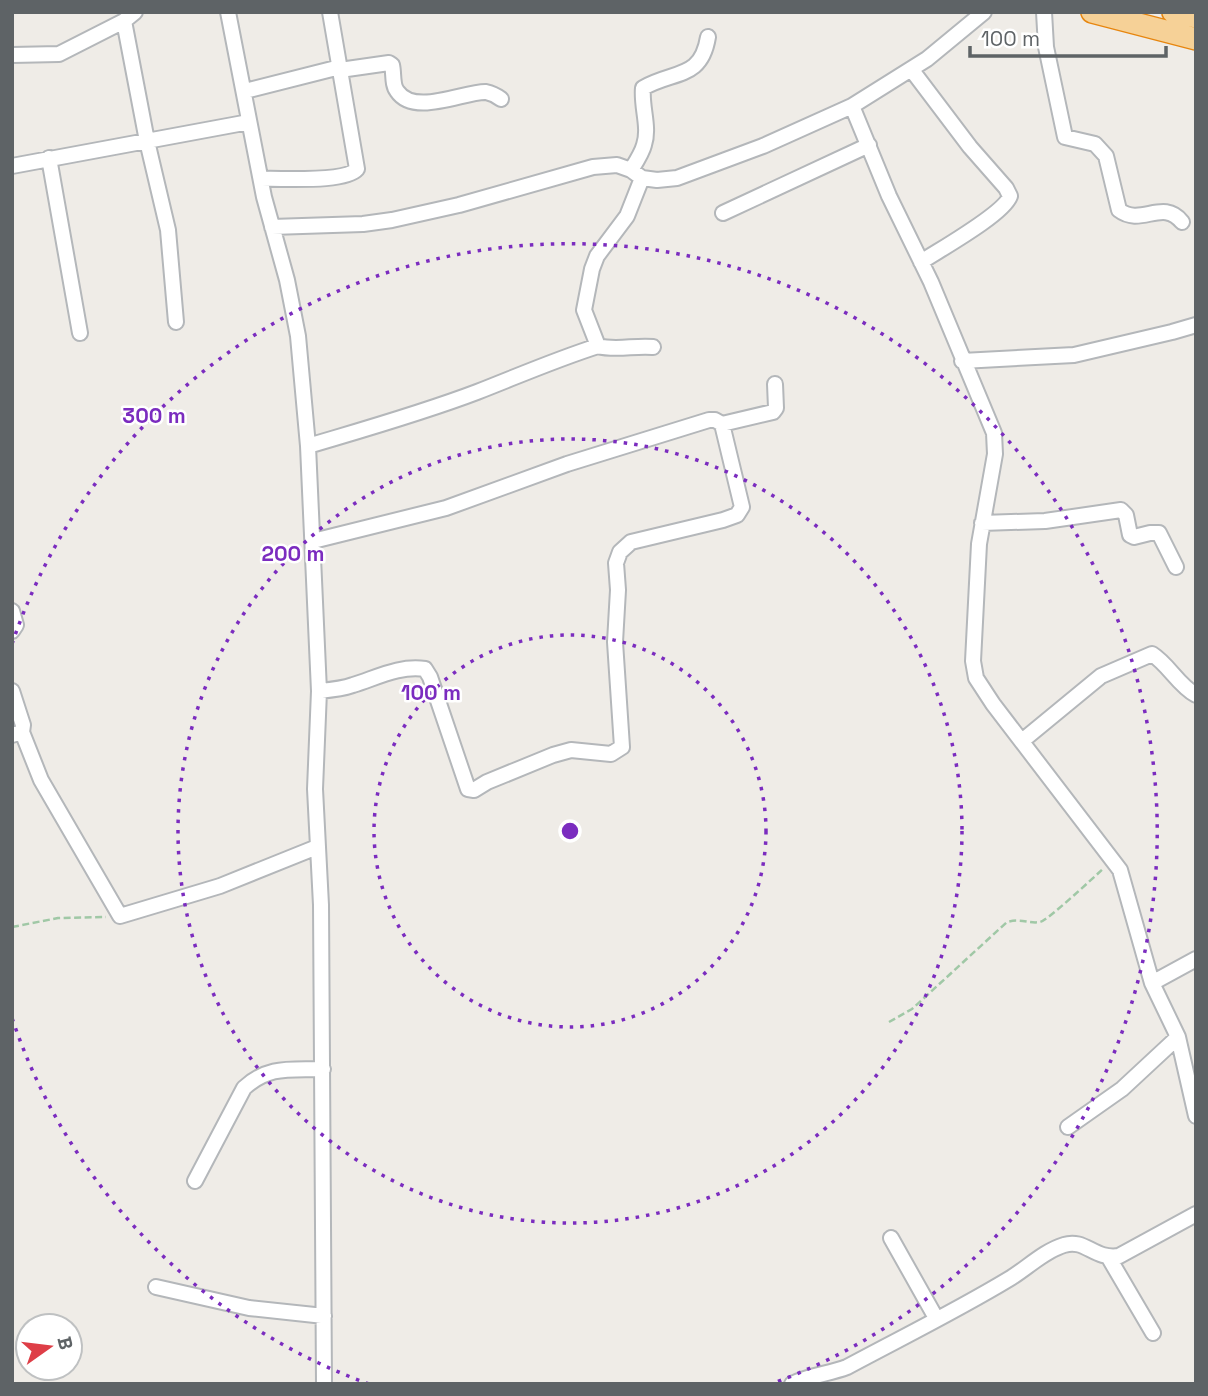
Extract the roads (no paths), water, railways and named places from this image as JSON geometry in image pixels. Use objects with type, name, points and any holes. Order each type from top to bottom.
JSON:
[{"type":"highway","points":[[1092,12],[1196,38]]},
{"type":"highway","points":[[1173,12],[1196,17]]},
{"type":"street","points":[[228,12],[249,122],[298,336],[308,446],[319,691],[315,789],[321,905],[324,1384]]},
{"type":"street","points":[[262,179],[346,176],[358,169],[330,12]]},
{"type":"street","points":[[272,227],[363,224],[392,220],[459,205],[593,167],[617,165],[657,180],[677,178],[763,146],[852,106],[911,69],[958,35],[984,12]]},
{"type":"street","points":[[1044,12],[1046,47],[1065,137],[1095,144],[1106,156],[1119,210],[1135,217],[1163,211],[1182,222]]},
{"type":"street","points":[[12,55],[59,54],[129,17],[147,141],[168,230],[176,322]]},
{"type":"street","points":[[598,346],[585,305],[597,256],[627,216],[646,130],[643,88],[694,68],[702,60],[708,37]]},
{"type":"street","points":[[245,91],[340,69],[389,63],[395,73],[398,93],[408,99],[436,103],[486,92],[501,99]]},
{"type":"street","points":[[911,69],[1010,196],[1006,204],[986,220],[921,262]]},
{"type":"street","points":[[852,106],[889,196],[931,282],[994,433],[995,454],[979,544],[973,661],[976,678],[1120,870],[1152,984],[1178,1037],[1196,1116]]},
{"type":"street","points":[[12,166],[249,122]]},
{"type":"street","points":[[723,213],[869,145]]},
{"type":"street","points":[[49,158],[80,333]]},
{"type":"street","points":[[962,361],[1074,355],[1196,325]]},
{"type":"street","points":[[308,446],[477,392],[531,369],[598,346],[653,347]]},
{"type":"street","points":[[313,541],[446,508],[567,464],[702,422],[715,420],[722,424],[773,412],[776,408],[775,384]]},
{"type":"street","points":[[319,691],[349,687],[397,671],[425,668],[468,789],[474,790],[487,782],[571,750],[611,754],[618,750],[622,747],[615,642],[618,590],[616,563],[620,552],[631,542],[723,520],[741,511],[736,474],[722,424]]},
{"type":"street","points":[[982,523],[1045,521],[1121,510],[1126,515],[1130,534],[1134,537],[1159,533],[1176,568]]},
{"type":"street","points":[[12,611],[16,625],[12,631]]},
{"type":"street","points":[[1022,741],[1101,676],[1152,654],[1196,695]]},
{"type":"street","points":[[12,691],[22,722],[17,734],[120,915],[220,886],[317,848]]},
{"type":"street","points":[[1152,984],[1196,959]]},
{"type":"street","points":[[1068,1127],[1122,1089],[1178,1037]]},
{"type":"street","points":[[195,1181],[244,1088],[256,1077],[267,1072],[323,1069]]},
{"type":"street","points":[[792,1384],[816,1374],[831,1373],[847,1367],[1008,1280],[1059,1246],[1073,1243],[1098,1255],[1109,1258],[1119,1256],[1196,1214]]},
{"type":"street","points":[[891,1238],[936,1318]]},
{"type":"street","points":[[1109,1258],[1153,1333]]},
{"type":"street","points":[[156,1287],[249,1308],[324,1316]]}]
